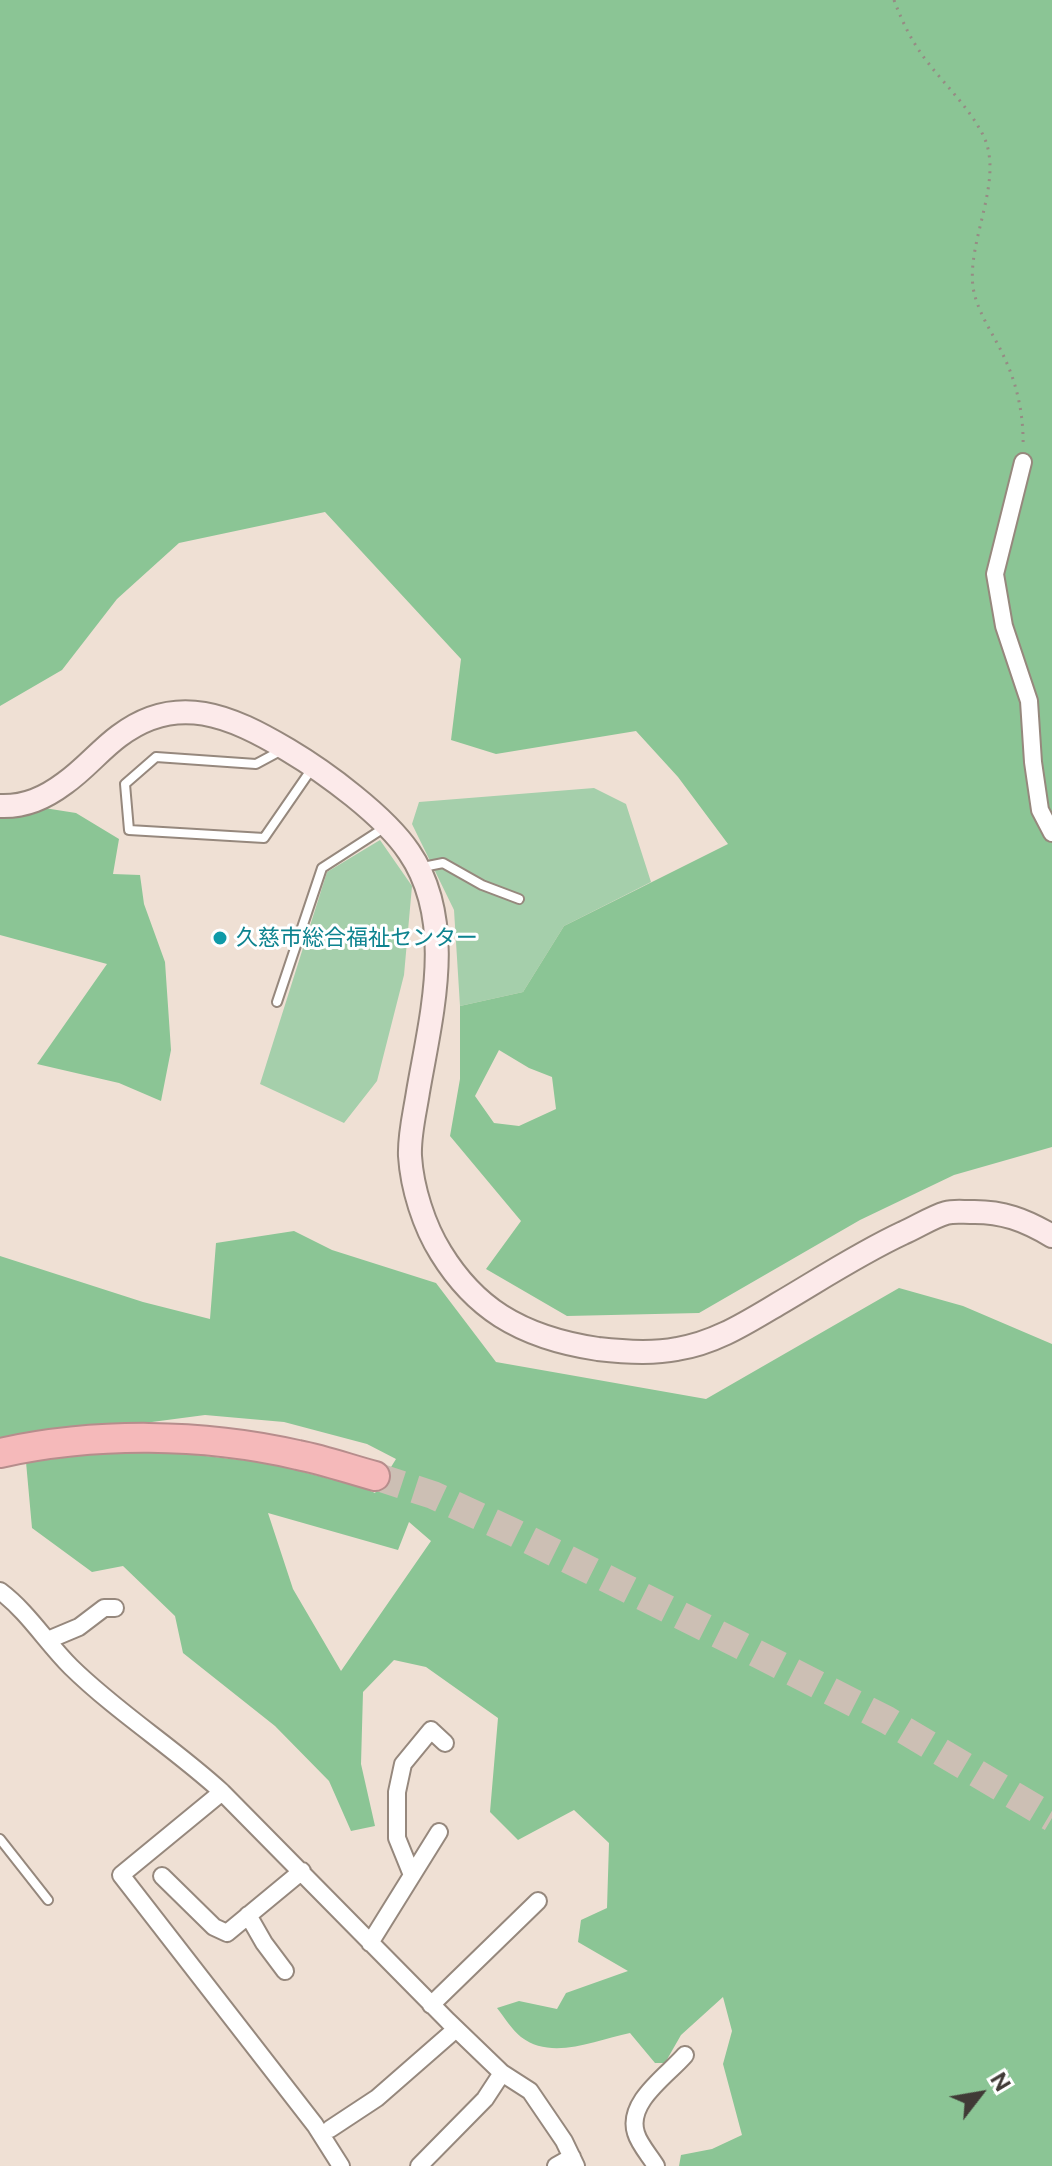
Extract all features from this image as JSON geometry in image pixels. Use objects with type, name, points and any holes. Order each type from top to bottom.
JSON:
[{"type":"highway","points":[[0,1453],[41,1444],[99,1439],[167,1439],[235,1444],[298,1455],[375,1476]]},
{"type":"street","points":[[1023,462],[995,574],[1004,626],[1029,701],[1040,810],[1052,833]]},
{"type":"street","points":[[0,806],[19,807],[50,794],[84,770],[116,737],[143,720],[170,711],[210,714],[285,748],[388,826],[410,853],[425,884],[435,920],[437,957],[433,1003],[410,1155],[430,1236],[450,1269],[467,1289],[502,1317],[561,1344],[653,1352],[681,1349],[728,1334],[884,1242],[947,1212],[992,1211],[1026,1220],[1052,1236]]},
{"type":"street","points":[[0,1591],[18,1605],[70,1665],[131,1719],[190,1762],[222,1792],[431,2005],[502,2073],[530,2091],[574,2161],[556,2166]]},
{"type":"street","points":[[48,1640],[79,1627],[104,1608],[115,1608]]},
{"type":"street","points":[[412,1875],[397,1838],[397,1792],[403,1764],[431,1730],[445,1743]]},
{"type":"street","points":[[222,1792],[121,1875],[315,2125],[341,2166]]},
{"type":"street","points":[[370,1943],[439,1832]]},
{"type":"street","points":[[162,1876],[214,1927],[227,1933],[302,1871]]},
{"type":"street","points":[[431,2005],[538,1901]]},
{"type":"street","points":[[248,1915],[285,1971]]},
{"type":"street","points":[[330,2129],[377,2098],[456,2029]]},
{"type":"street","points":[[656,2166],[635,2132],[636,2110],[685,2055]]},
{"type":"street","points":[[419,2166],[485,2099],[502,2073]]},
{"type":"lane","points":[[285,748],[256,764],[156,757],[125,784],[129,830],[264,838],[314,767]]},
{"type":"lane","points":[[277,1002],[322,868],[388,826]]},
{"type":"lane","points":[[417,868],[443,863],[482,885],[519,899]]},
{"type":"lane","points":[[0,1459],[41,1444]]},
{"type":"lane","points":[[0,1839],[48,1900]]},
{"type":"path","points":[[894,0],[905,29],[984,138],[989,178],[972,263],[973,289],[1017,392],[1024,427],[1023,462]]},
{"type":"green space","points":[[0,0],[1052,0],[1052,1147],[954,1175],[860,1220],[699,1313],[567,1316],[486,1269],[521,1221],[450,1136],[460,1079],[460,1006],[523,992],[564,926],[728,844],[678,777],[636,731],[496,754],[451,740],[461,659],[325,512],[179,543],[117,599],[62,670],[0,706]],"holes":[[[499,1050],[529,1068],[552,1077],[556,1109],[519,1126],[494,1123],[475,1096]]]},
{"type":"green space","points":[[594,788],[626,804],[651,882],[564,926],[523,992],[460,1006],[454,910],[412,824],[419,802]]},
{"type":"green space","points":[[0,801],[76,813],[119,839],[113,874],[140,875],[144,904],[165,962],[171,1050],[161,1101],[119,1083],[37,1064],[107,964],[0,935]]},
{"type":"green space","points":[[380,840],[412,886],[404,975],[377,1081],[344,1123],[260,1084],[327,872]]},
{"type":"green space","points":[[294,1231],[332,1250],[436,1283],[496,1362],[706,1399],[899,1288],[963,1306],[1052,1344],[1052,2166],[679,2166],[681,2155],[712,2149],[742,2135],[723,2064],[732,2031],[723,1997],[681,2035],[665,2063],[655,2063],[630,2033],[574,2047],[533,2044],[511,2027],[497,2008],[519,2001],[557,2009],[566,1993],[628,1971],[578,1942],[581,1920],[607,1908],[609,1843],[574,1810],[518,1840],[490,1812],[498,1718],[426,1667],[394,1660],[363,1692],[361,1764],[375,1826],[351,1831],[329,1781],[275,1726],[183,1653],[175,1616],[123,1566],[92,1572],[32,1528],[26,1462],[143,1449],[268,1463],[375,1493],[396,1459],[367,1444],[284,1422],[205,1415],[0,1442],[0,1256],[143,1302],[210,1319],[216,1243]],"holes":[[[268,1513],[398,1550],[409,1522],[431,1541],[341,1671],[293,1589]]]},
{"type":"tunnel","points":[[375,1476],[433,1495],[513,1532],[738,1644],[887,1720],[1052,1818]]},
{"type":"place","name":"久慈市総合福祉センター","points":[[220,938]]}]
